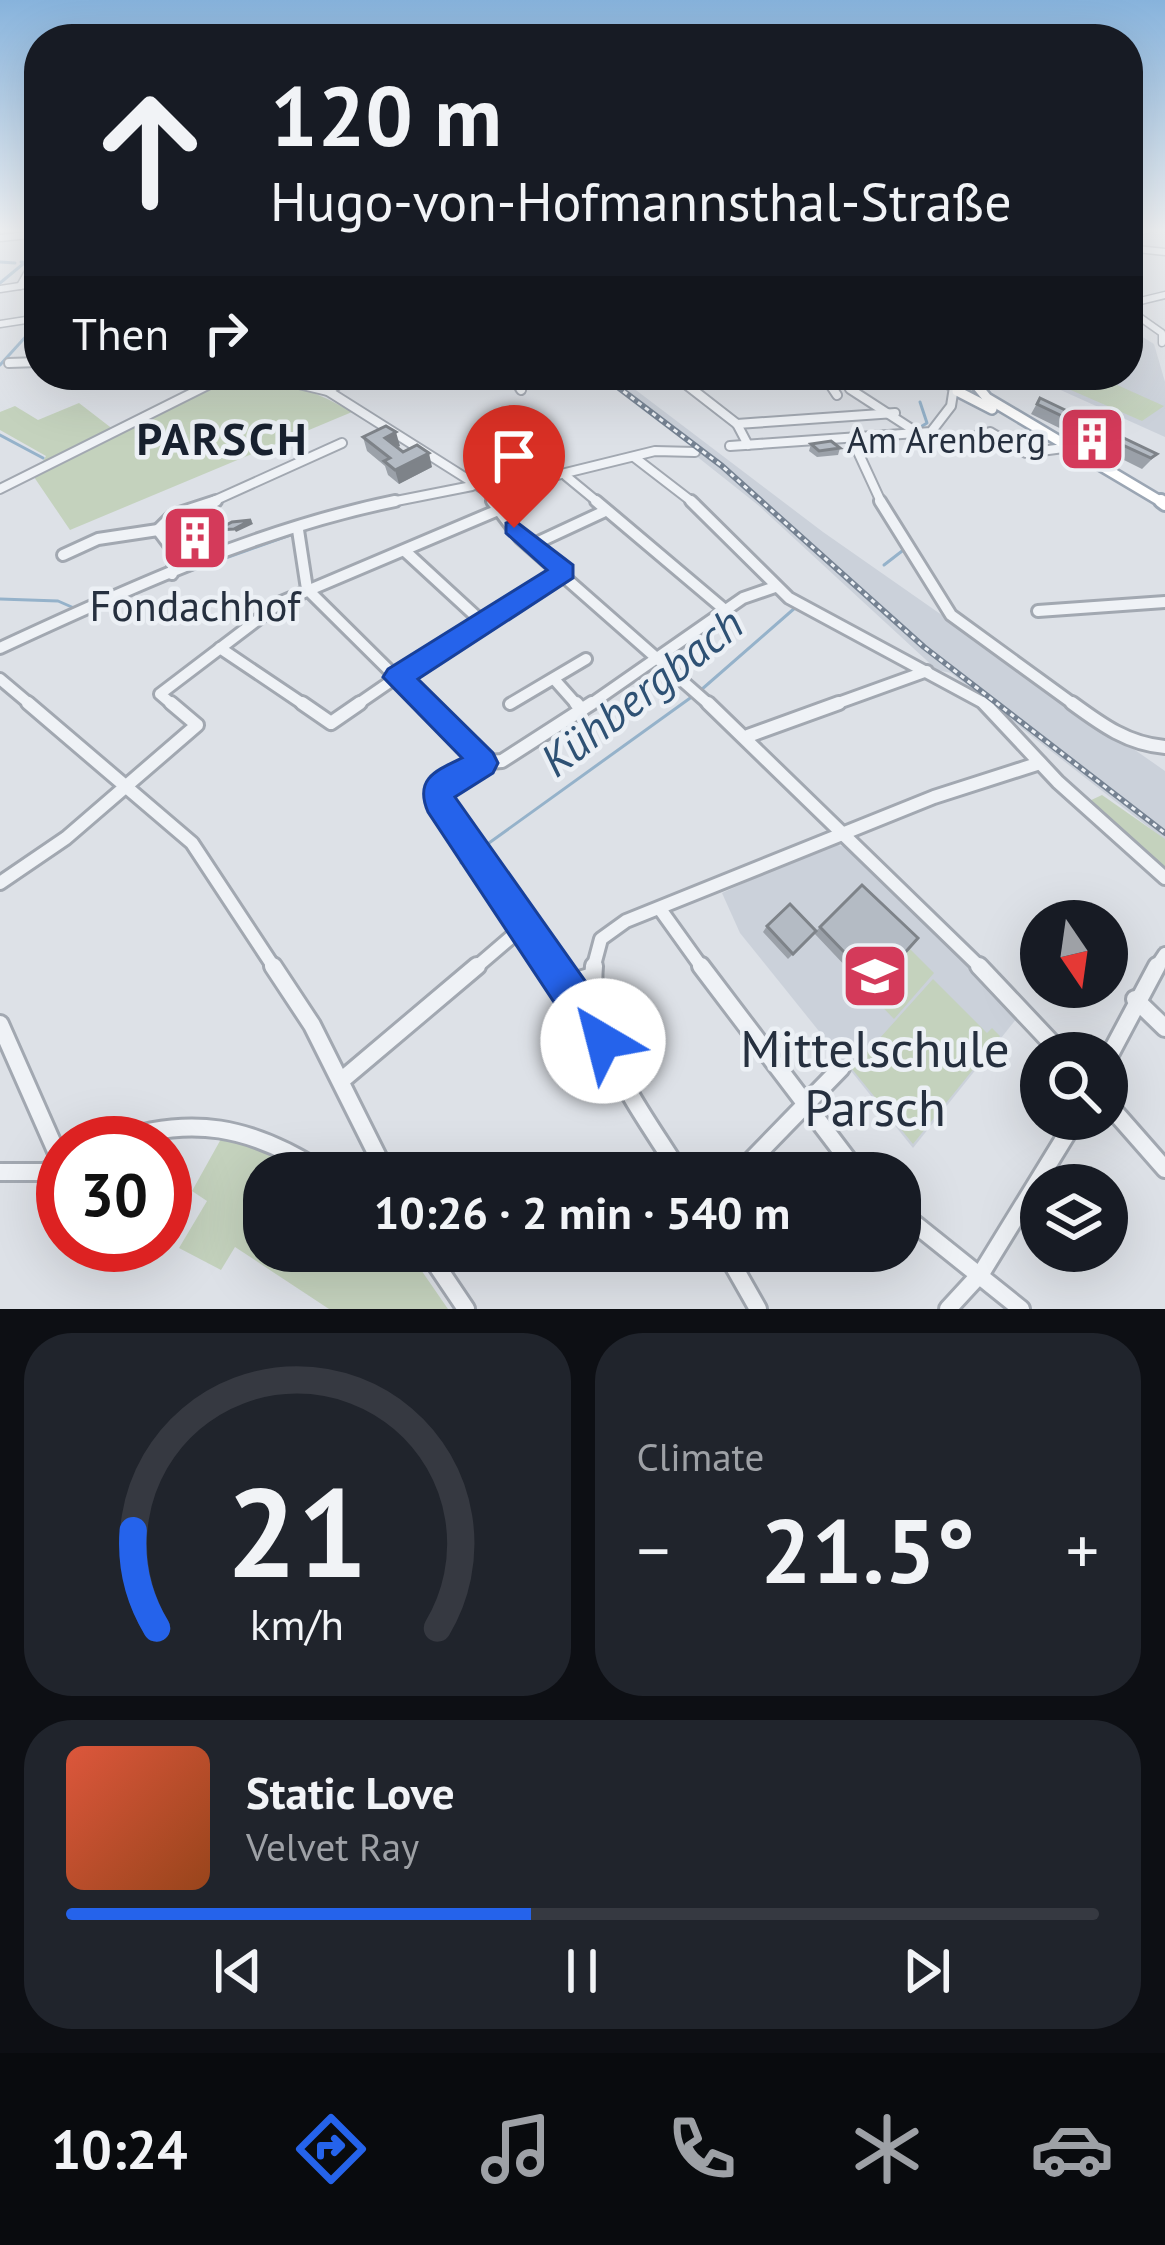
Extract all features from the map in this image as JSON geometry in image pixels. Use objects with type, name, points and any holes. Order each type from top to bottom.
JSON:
[{"type":"main road","points":[[971,390],[1041,429]]},
{"type":"main road","points":[[979,397],[1027,420],[1165,504]]},
{"type":"street","points":[[1143,318],[1162,333],[1162,343]]},
{"type":"street","points":[[9,363],[24,362]]},
{"type":"street","points":[[0,489],[36,466],[135,428],[202,390]]},
{"type":"street","points":[[324,390],[488,492],[663,450],[695,452]]},
{"type":"street","points":[[693,390],[737,424],[748,445]]},
{"type":"street","points":[[801,390],[804,395]]},
{"type":"street","points":[[833,390],[836,395]]},
{"type":"street","points":[[852,390],[895,413],[921,435]]},
{"type":"street","points":[[730,446],[921,435],[942,422],[957,390]]},
{"type":"street","points":[[951,406],[979,397]]},
{"type":"street","points":[[737,424],[895,413]]},
{"type":"street","points":[[967,439],[989,432],[1026,454],[1071,447]]},
{"type":"street","points":[[852,439],[869,483],[951,615],[1109,730],[1143,745],[1165,747]]},
{"type":"street","points":[[63,555],[98,539],[158,530],[173,515],[224,500],[342,443]]},
{"type":"street","points":[[634,458],[750,551],[776,587],[820,617],[989,706],[1040,763],[1165,878]]},
{"type":"street","points":[[566,476],[603,512],[725,610]]},
{"type":"street","points":[[0,648],[130,586],[368,506],[472,486]]},
{"type":"street","points":[[488,492],[496,511],[748,736],[1040,1032]]},
{"type":"street","points":[[0,883],[48,851],[196,725],[160,694],[220,648],[308,589],[496,511]]},
{"type":"street","points":[[532,545],[603,512]]},
{"type":"street","points":[[158,530],[176,554],[172,574]]},
{"type":"street","points":[[298,532],[308,589],[482,763]]},
{"type":"street","points":[[405,551],[480,620]]},
{"type":"street","points":[[220,648],[331,723],[480,620],[564,572]]},
{"type":"street","points":[[668,1152],[603,1041],[474,854],[436,789],[482,763],[502,760],[661,659],[725,610],[757,590],[776,587]]},
{"type":"street","points":[[1039,611],[1165,602]]},
{"type":"street","points":[[511,704],[586,658]]},
{"type":"street","points":[[748,736],[926,671]]},
{"type":"street","points":[[0,679],[192,843],[301,1007],[376,1152]]},
{"type":"street","points":[[554,679],[582,710]]},
{"type":"street","points":[[603,1041],[592,976],[601,939],[626,921],[948,788],[1040,763]]},
{"type":"street","points":[[660,909],[841,1152]]},
{"type":"street","points":[[342,1080],[523,927]]},
{"type":"street","points":[[1120,1032],[1165,954]]},
{"type":"street","points":[[561,985],[592,976]]},
{"type":"street","points":[[1135,999],[1165,1028]]},
{"type":"street","points":[[0,1024],[42,1116]]},
{"type":"street","points":[[759,1152],[841,1068]]},
{"type":"street","points":[[192,1122],[242,1130],[293,1152]]},
{"type":"street","points":[[1128,1127],[1165,1169]]},
{"type":"street","points":[[948,1309],[982,1272],[1063,1140]]},
{"type":"street","points":[[0,1172],[36,1172]]},
{"type":"street","points":[[921,1227],[982,1272],[1021,1309]]},
{"type":"street","points":[[441,1272],[466,1309]]},
{"type":"street","points":[[737,1272],[758,1309]]},
{"type":"shaded area","points":[[1143,337],[1154,344],[1165,382],[1165,437],[1061,390],[1143,390]]},
{"type":"shaded area","points":[[618,390],[636,390],[823,532],[1165,771],[1165,840],[951,673],[937,670],[758,505],[695,455],[700,451]]},
{"type":"shaded area","name":"Mittelschule Parsch","points":[[832,843],[855,850],[1017,1018],[913,1148],[740,933],[722,893]]},
{"type":"green space","points":[[191,390],[304,390],[352,412],[70,530],[34,477],[46,456],[0,430],[0,412],[15,406],[38,420],[79,403],[114,430]]},
{"type":"green space","points":[[1071,390],[1128,390],[1164,406],[1142,421]]},
{"type":"green space","points":[[1102,795],[1165,839],[1165,871],[1087,802]]},
{"type":"green space","points":[[910,949],[934,973],[894,1019],[869,993]]},
{"type":"green space","points":[[933,979],[987,1033],[992,1028],[1000,1036],[913,1144],[852,1069]]},
{"type":"green space","points":[[221,1139],[261,1145],[274,1152],[243,1152],[243,1252],[235,1247],[221,1270],[192,1255],[192,1226],[207,1201],[192,1191]]},
{"type":"green space","points":[[273,1272],[422,1272],[448,1309],[329,1309]]},
{"type":"building","points":[[1040,398],[1157,454],[1151,458],[1118,443],[1111,447],[1102,441],[1108,438],[1037,404]]},
{"type":"building","points":[[386,426],[396,432],[385,438],[403,452],[417,445],[429,453],[395,470],[384,461],[390,458],[363,437]]},
{"type":"building","points":[[831,441],[840,448],[819,451],[811,444]]},
{"type":"building","points":[[190,516],[205,526],[187,537],[173,526]]},
{"type":"building","points":[[251,520],[234,529],[217,530],[232,522]]},
{"type":"building","points":[[862,885],[918,938],[876,985],[820,927]]},
{"type":"building","points":[[790,904],[816,931],[793,954],[767,926]]},
{"type":"waterway","points":[[0,365],[24,339]]},
{"type":"waterway","points":[[919,428],[927,423],[920,402]]},
{"type":"waterway","points":[[0,435],[43,458]]},
{"type":"waterway","points":[[484,484],[503,482]]},
{"type":"waterway","points":[[178,575],[293,534]]},
{"type":"waterway","name":"Kühbergbach","points":[[884,565],[906,548]]},
{"type":"waterway","points":[[0,599],[58,601],[74,608]]},
{"type":"waterway","name":"Kühbergbach","points":[[701,690],[796,607]]},
{"type":"waterway","name":"Kühbergbach","points":[[482,848],[693,696]]},
{"type":"waterway","name":"Kühbergbach","points":[[461,863],[474,854]]},
{"type":"railway","points":[[622,390],[722,466],[924,647],[1165,833]]},
{"type":"place","name":"Am Arenberg","points":[[1092,439]]},
{"type":"place","name":"Fondachhof","points":[[195,538]]},
{"type":"place","name":"Mittelschule Parsch","points":[[875,976]]},
{"type":"district","name":"PARSCH","points":[[223,438]]},
{"type":"route","points":[[514,528],[564,572],[480,620],[398,677],[478,753],[482,763],[438,786],[440,802],[603,1041]]}]
